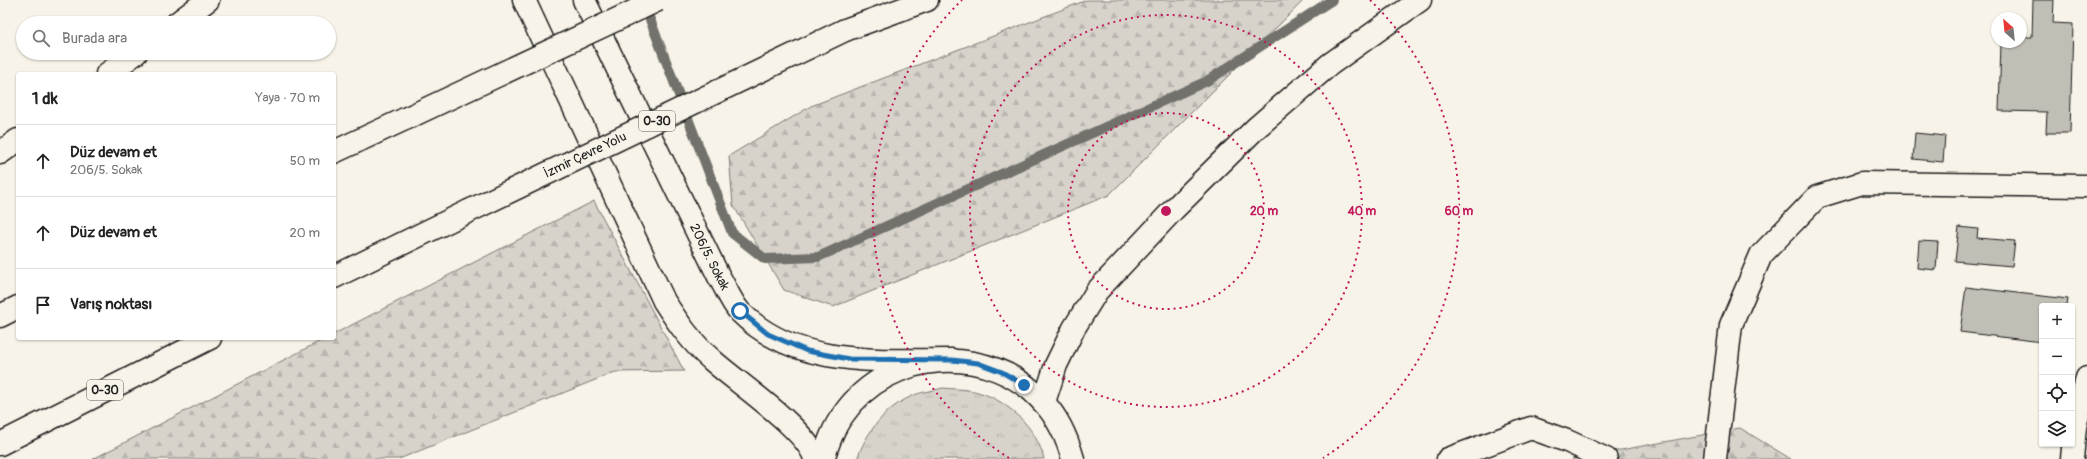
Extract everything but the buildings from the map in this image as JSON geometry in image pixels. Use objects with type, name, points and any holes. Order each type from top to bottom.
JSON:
[{"type":"main road","points":[[186,16],[208,0]]},
{"type":"main road","points":[[524,0],[664,301],[686,335],[711,360],[799,433],[815,459]]},
{"type":"main road","name":"206/5. Sokak","points":[[584,0],[718,275],[740,311],[768,334],[807,351],[849,359],[952,360]]},
{"type":"main road","points":[[336,151],[658,0]]},
{"type":"main road","name":"İzmir Çevre Yolu","points":[[336,276],[845,30],[927,0]]},
{"type":"main road","points":[[1044,402],[1056,365],[1074,328],[1097,291],[1174,209],[1256,128],[1329,65],[1420,0]]},
{"type":"main road","points":[[110,72],[126,60]]},
{"type":"main road","points":[[0,153],[16,141]]},
{"type":"main road","points":[[1715,459],[1732,325],[1761,255],[1817,197],[1862,183],[2087,186]]},
{"type":"main road","points":[[0,316],[16,308]]},
{"type":"main road","name":"O-30","points":[[0,444],[206,340]]},
{"type":"main road","points":[[823,459],[830,436],[843,414],[860,396],[880,380],[902,368],[927,362],[952,360],[978,363],[1002,372],[1024,385],[1044,402],[1060,426],[1067,439],[1073,459]]},
{"type":"main road","points":[[2072,459],[2075,427],[2087,378]]},
{"type":"main road","points":[[1448,459],[1531,428],[1568,441],[1606,459]]},
{"type":"green space","points":[[1087,0],[1304,0],[1109,195],[833,307],[784,290],[733,205],[729,156],[811,106]]},
{"type":"green space","points":[[594,201],[684,371],[615,372],[399,459],[93,459],[322,340],[336,340],[336,333]]},
{"type":"green space","points":[[943,388],[974,391],[997,400],[1008,407],[1027,425],[1040,447],[1044,459],[857,459],[865,440],[871,431],[892,408],[914,395]]},
{"type":"green space","points":[[1740,428],[1791,459],[1572,459]]},
{"type":"waterway","points":[[644,4],[732,233],[765,259],[818,257],[1207,81],[1332,0]]},
{"type":"route","points":[[740,311],[768,334],[807,351],[849,359],[952,360],[978,363],[1002,372],[1024,385]]}]
